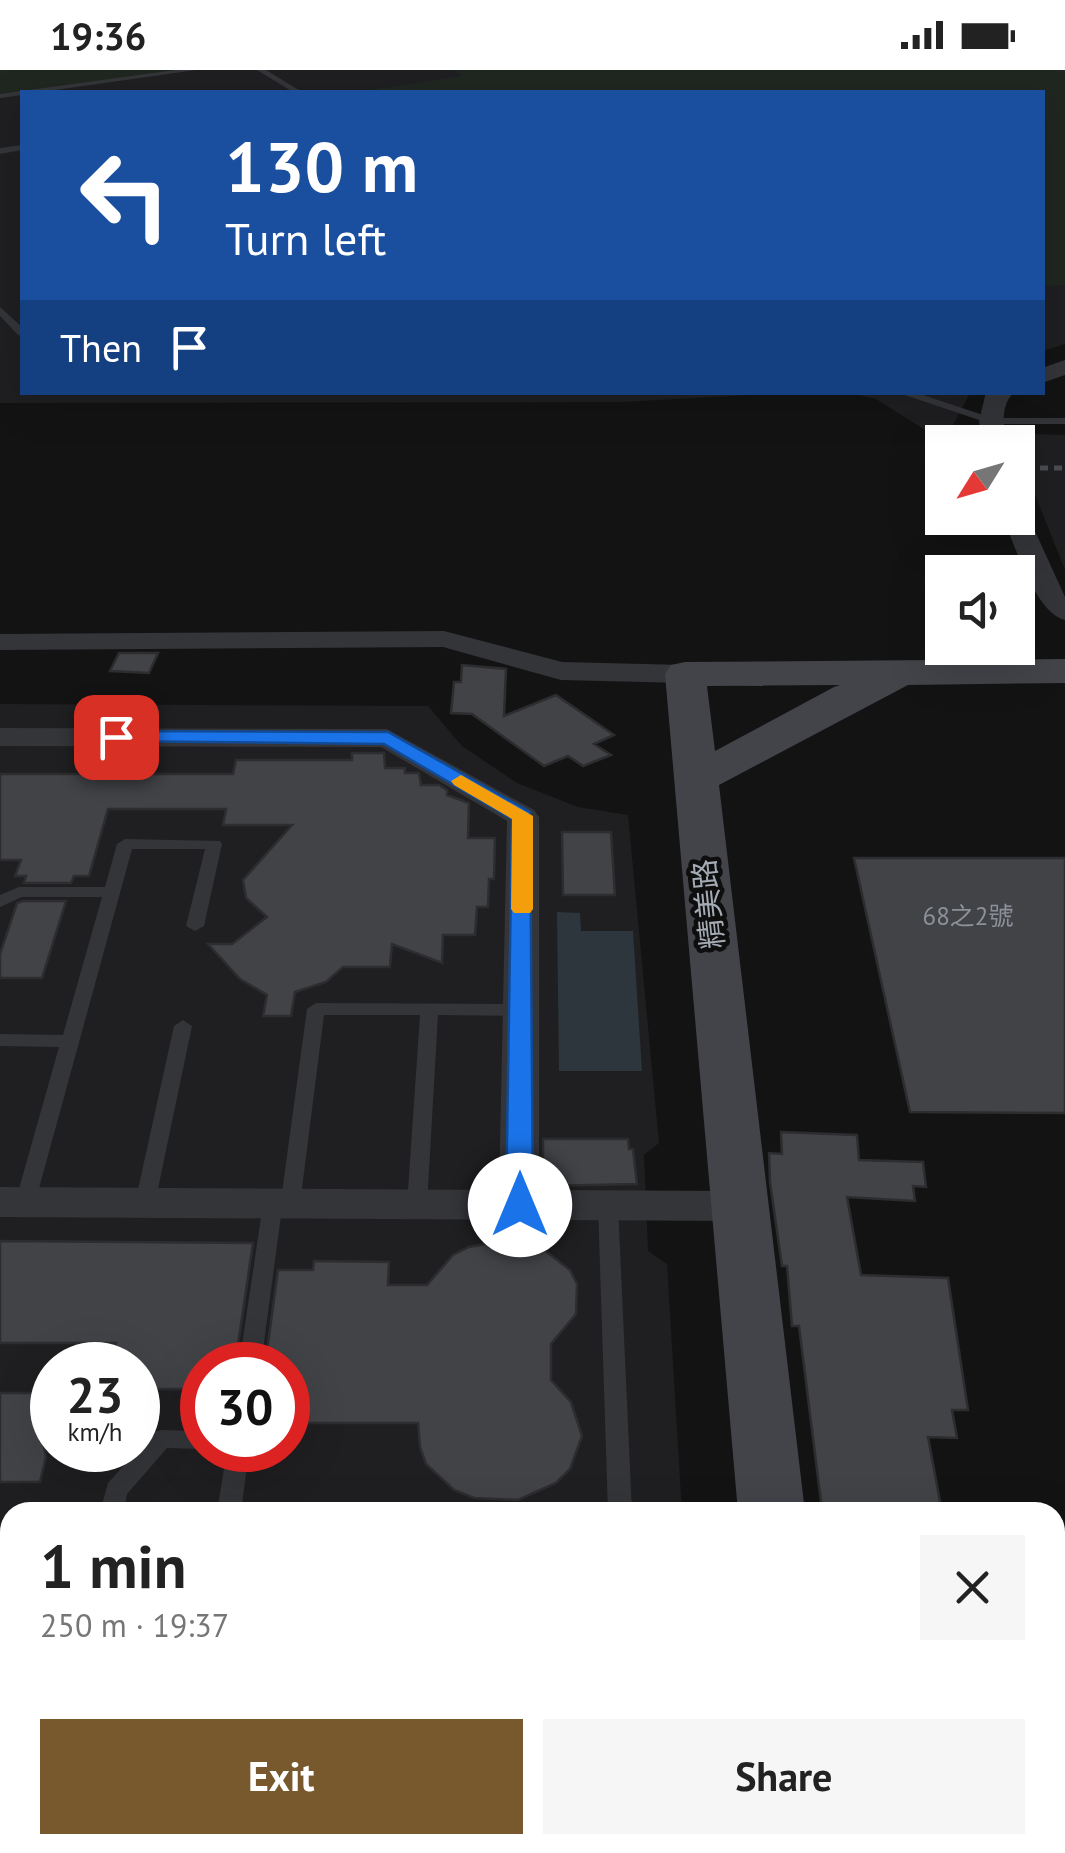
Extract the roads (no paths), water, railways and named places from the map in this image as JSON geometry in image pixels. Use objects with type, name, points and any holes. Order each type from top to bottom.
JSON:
[{"type":"main road","points":[[696,779],[850,696],[916,671]]},
{"type":"main road","points":[[684,674],[1065,672]]},
{"type":"main road","name":"精美路","points":[[684,674],[771,1502]]},
{"type":"street","points":[[994,425],[996,395]]},
{"type":"street","points":[[1024,535],[1053,600],[1065,612]]},
{"type":"street","points":[[0,642],[444,639],[561,671],[684,674]]},
{"type":"street","points":[[0,737],[388,738],[522,816],[520,1205]]},
{"type":"street","points":[[12,1202],[740,1206]]},
{"type":"lane","points":[[47,90],[192,70]]},
{"type":"lane","points":[[261,70],[295,90]]},
{"type":"lane","points":[[901,395],[976,425]]},
{"type":"lane","points":[[1035,426],[1065,421]]},
{"type":"lane","points":[[12,1202],[70,1040],[125,844],[214,844],[195,926]]},
{"type":"lane","points":[[0,902],[19,892],[112,892]]},
{"type":"lane","points":[[255,1342],[316,1009],[521,1010]]},
{"type":"lane","points":[[417,1204],[429,1009]]},
{"type":"lane","points":[[145,1203],[183,1026]]},
{"type":"lane","points":[[0,1040],[70,1040]]},
{"type":"lane","points":[[608,1206],[620,1502]]},
{"type":"lane","points":[[114,1502],[116,1490],[162,1439],[180,1439]]},
{"type":"lane","points":[[230,1502],[234,1472]]},
{"type":"railway","points":[[1035,468],[1065,468]]}]
